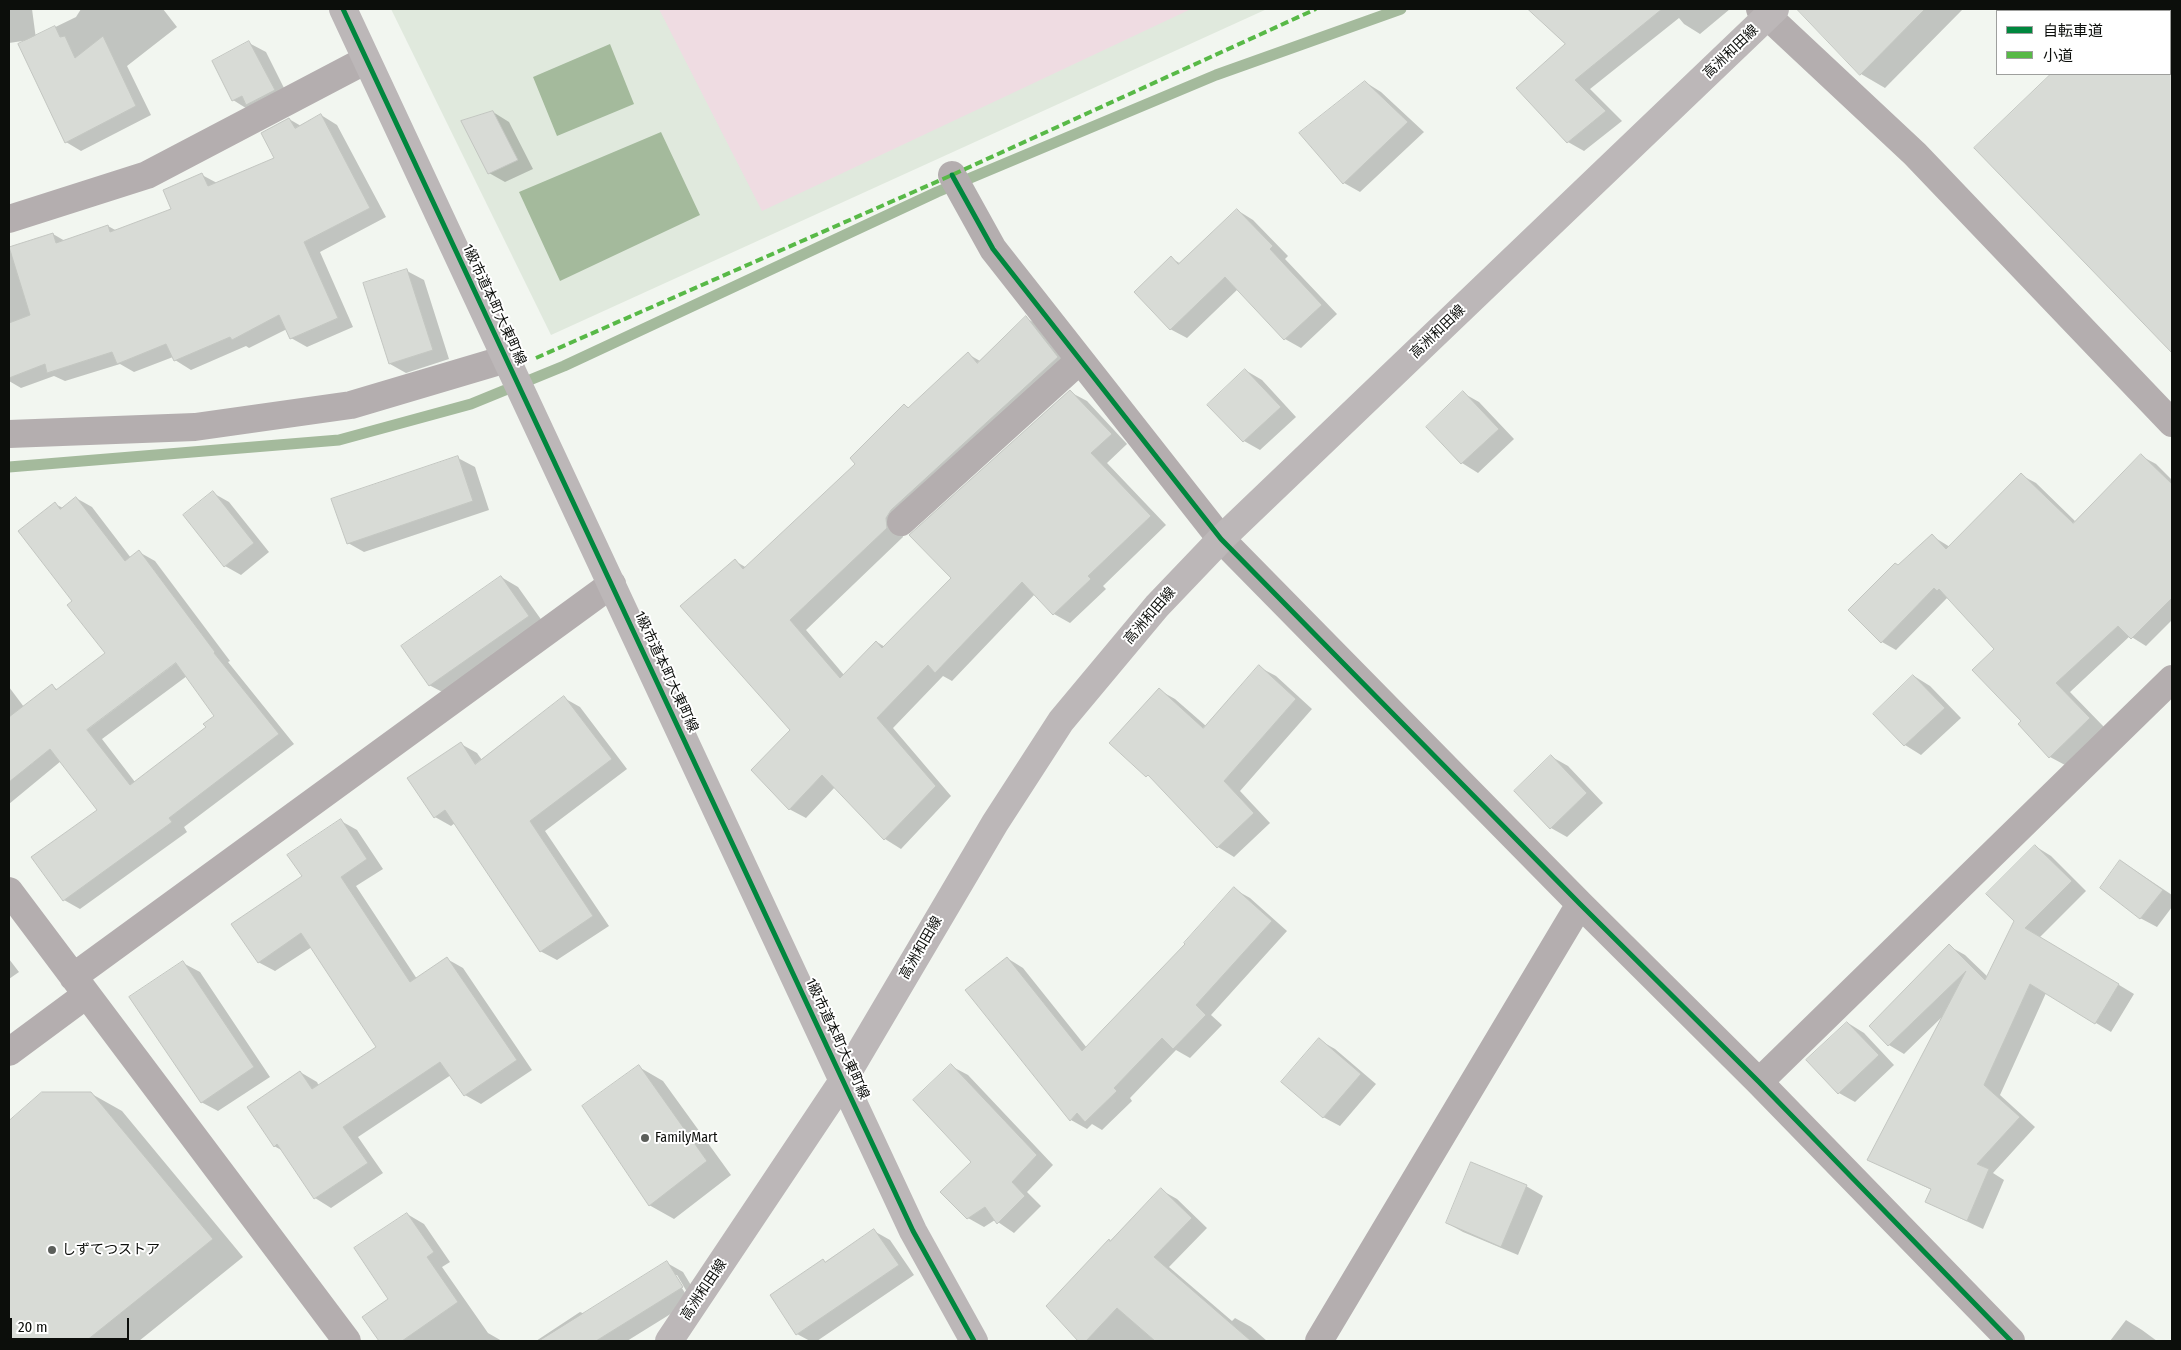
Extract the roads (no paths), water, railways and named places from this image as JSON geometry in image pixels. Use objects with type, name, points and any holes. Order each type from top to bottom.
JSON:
[{"type":"main road","name":"1級市道本町大東町線","points":[[342,9],[844,1079],[913,1231],[974,1341]]},
{"type":"main road","name":"高洲和田線","points":[[669,1341],[844,1079],[995,823],[1061,721],[1156,606],[1222,539],[1767,11]]},
{"type":"street","points":[[1767,11],[1915,154],[2172,423]]},
{"type":"street","points":[[9,219],[147,175],[366,60]]},
{"type":"street","points":[[952,175],[993,249],[1222,539],[1580,904],[1759,1082],[2012,1341]]},
{"type":"street","points":[[9,434],[195,427],[351,405],[506,358]]},
{"type":"street","points":[[901,522],[1080,360]]},
{"type":"street","points":[[9,1052],[80,986],[612,584]]},
{"type":"street","points":[[1759,1082],[2172,679]]},
{"type":"street","points":[[9,891],[347,1341]]},
{"type":"street","points":[[1319,1341],[1580,904]]},
{"type":"waterway","points":[[9,467],[339,440],[471,404],[564,366],[937,192],[1216,75],[1401,9]]},
{"type":"place","name":"FamilyMart","points":[[645,1138]]},
{"type":"place","name":"しずてつストア","points":[[52,1250]]}]
